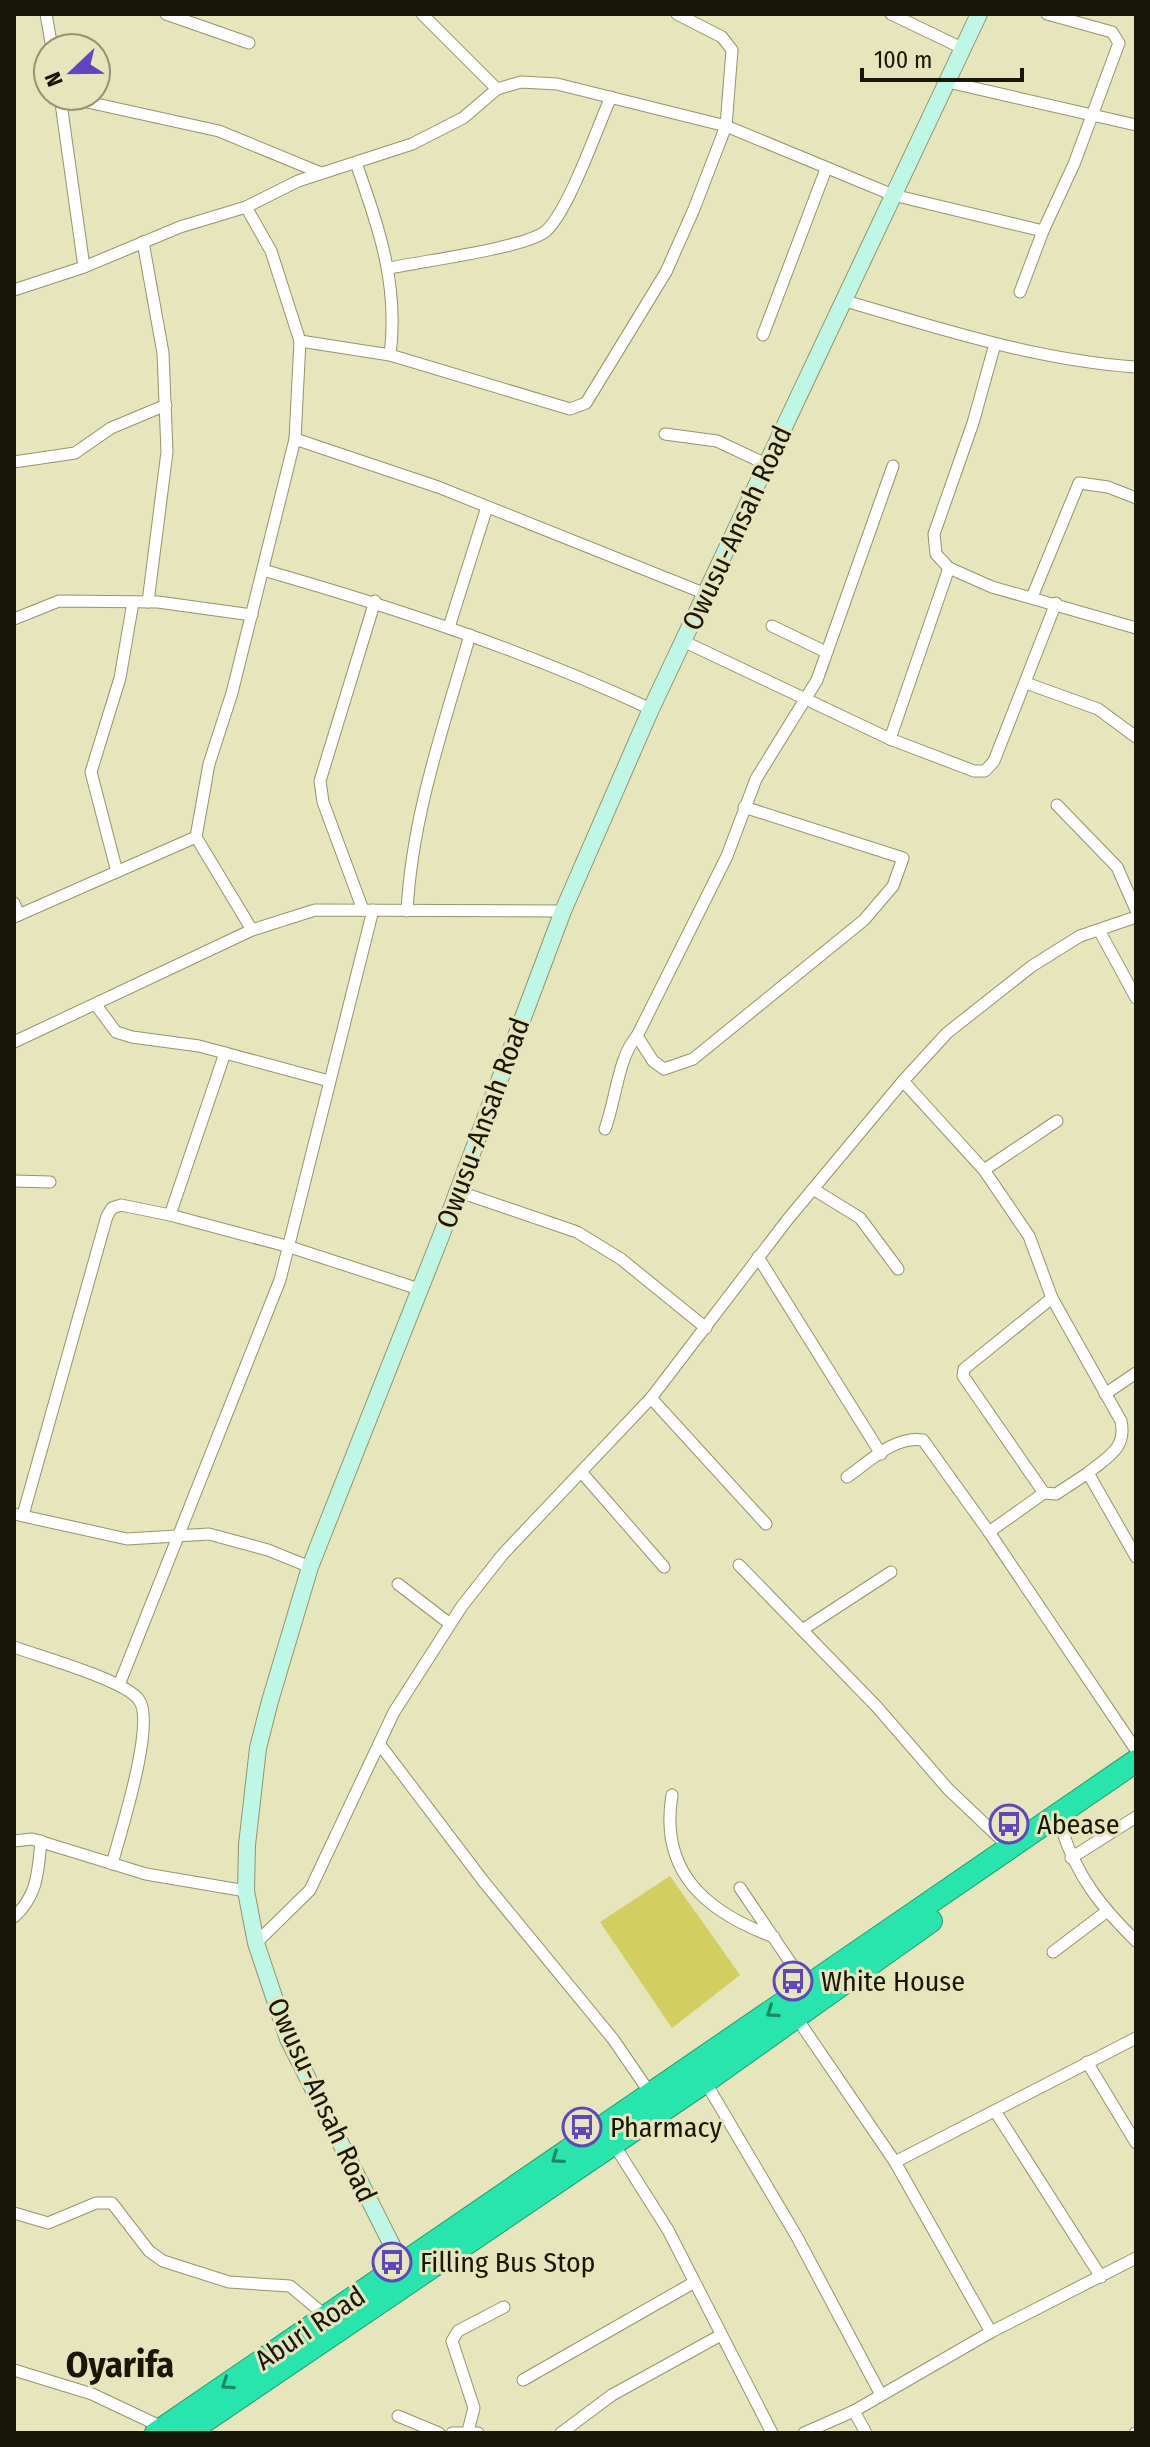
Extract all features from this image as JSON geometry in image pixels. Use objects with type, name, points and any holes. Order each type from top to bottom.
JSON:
[{"type":"highway","name":"Aburi Road","points":[[187,2433],[613,2142],[808,1988],[1136,1761]]},
{"type":"highway","name":"Aburi Road","points":[[160,2430],[650,2093],[700,2073],[796,2017],[1136,1779]]},
{"type":"street","points":[[166,14],[249,43]]},
{"type":"street","points":[[422,14],[497,89]]},
{"type":"street","points":[[300,341],[390,355],[570,409],[586,403],[666,272],[726,126],[732,50],[722,37],[677,14]]},
{"type":"street","points":[[891,14],[964,49]]},
{"type":"street","name":"Owusu-Ansah Road","points":[[402,2265],[288,2039],[256,1943],[246,1891],[258,1748],[310,1567],[563,911],[651,709],[979,14]]},
{"type":"street","points":[[1020,292],[1092,116],[1118,39],[1112,32],[1047,14]]},
{"type":"street","points":[[14,290],[246,207],[321,173],[439,133],[497,89],[532,82],[611,97],[726,126],[893,195],[1043,231]]},
{"type":"street","points":[[948,82],[1136,125]]},
{"type":"street","points":[[390,268],[523,242],[544,232],[561,208],[611,97]]},
{"type":"street","points":[[112,107],[219,131],[321,173]]},
{"type":"street","points":[[62,112],[84,267]]},
{"type":"street","points":[[356,163],[390,268],[393,295],[390,355]]},
{"type":"street","points":[[763,335],[826,169]]},
{"type":"street","points":[[246,207],[271,251],[300,341],[295,439],[252,615],[209,764],[196,837],[252,930]]},
{"type":"street","points":[[143,242],[159,321],[166,405],[167,473],[148,602]]},
{"type":"street","points":[[842,300],[995,344],[1136,367]]},
{"type":"street","points":[[995,344],[973,423],[934,534],[936,554],[949,568],[1005,591],[1136,628]]},
{"type":"street","points":[[14,462],[75,453],[111,428],[166,405]]},
{"type":"street","points":[[665,434],[717,441],[768,465]]},
{"type":"street","points":[[295,439],[487,507],[706,594]]},
{"type":"street","points":[[605,1129],[616,1098],[627,1048],[637,1036],[727,856],[756,779],[817,680],[893,466]]},
{"type":"street","points":[[1032,597],[1075,488],[1084,482],[1136,498]]},
{"type":"street","points":[[449,627],[487,507]]},
{"type":"street","points":[[890,739],[949,568]]},
{"type":"street","points":[[263,570],[375,601],[449,627],[570,671],[651,709]]},
{"type":"street","points":[[14,619],[59,601],[148,602],[252,615]]},
{"type":"street","points":[[119,1685],[278,1288],[290,1247],[368,910],[323,802],[320,781],[375,601]]},
{"type":"street","points":[[117,872],[91,772],[120,678],[133,602]]},
{"type":"street","points":[[683,641],[890,739],[974,771],[985,771],[994,761],[1056,603]]},
{"type":"street","points":[[772,626],[826,652]]},
{"type":"street","points":[[407,911],[410,867],[432,762],[470,635]]},
{"type":"street","points":[[1026,683],[1098,709],[1136,737]]},
{"type":"street","points":[[1057,805],[1117,867],[1136,910]]},
{"type":"street","points":[[637,1036],[653,1061],[664,1069],[693,1059],[864,920],[893,886],[903,858],[744,807]]},
{"type":"street","points":[[14,903],[17,916],[196,837]]},
{"type":"street","points":[[14,1042],[252,930],[315,910],[563,911]]},
{"type":"street","points":[[256,1943],[310,1890],[381,1746],[394,1712],[450,1624],[503,1554],[583,1474],[651,1398],[758,1257],[903,1081],[947,1033],[1003,987],[1080,936],[1136,917]]},
{"type":"street","points":[[1099,930],[1136,998]]},
{"type":"street","points":[[96,1005],[116,1032],[225,1053],[329,1081]]},
{"type":"street","points":[[170,1215],[225,1053]]},
{"type":"street","points":[[903,1081],[984,1170],[1036,1249],[1052,1298],[1075,1334],[1121,1421],[1123,1439],[1119,1448],[1056,1494],[1044,1493],[989,1532]]},
{"type":"street","points":[[984,1170],[1057,1121]]},
{"type":"street","points":[[14,1181],[50,1182]]},
{"type":"street","points":[[813,1189],[860,1218],[898,1269]]},
{"type":"street","points":[[457,1191],[577,1232],[621,1259],[706,1328]]},
{"type":"street","points":[[310,1567],[268,1550],[220,1537],[181,1535],[127,1539],[18,1514],[109,1211],[121,1205],[170,1215],[290,1247],[419,1289]]},
{"type":"street","points":[[758,1257],[881,1454]]},
{"type":"street","points":[[1044,1493],[963,1376],[964,1369],[1052,1298]]},
{"type":"street","points":[[1105,1394],[1136,1373]]},
{"type":"street","points":[[651,1398],[766,1524]]},
{"type":"street","points":[[847,1477],[905,1440],[923,1440],[1136,1750]]},
{"type":"street","points":[[1088,1473],[1136,1557]]},
{"type":"street","points":[[583,1474],[664,1567]]},
{"type":"street","points":[[739,1565],[877,1707],[948,1789],[1010,1848]]},
{"type":"street","points":[[802,1630],[891,1572]]},
{"type":"street","points":[[398,1584],[450,1624]]},
{"type":"street","points":[[14,1647],[119,1685],[138,1698],[144,1716],[141,1751],[112,1864]]},
{"type":"street","points":[[381,1746],[484,1882],[613,2039],[650,2093]]},
{"type":"street","points":[[672,1795],[669,1836],[682,1870],[696,1892],[732,1917],[774,1937]]},
{"type":"street","points":[[1071,1858],[1136,1817]]},
{"type":"street","points":[[1062,1830],[1071,1858],[1106,1912],[1136,1941]]},
{"type":"street","points":[[14,1841],[41,1841],[112,1864],[182,1881],[246,1891]]},
{"type":"street","points":[[14,1917],[31,1900],[36,1889],[41,1841]]},
{"type":"street","points":[[740,1888],[808,1988]]},
{"type":"street","points":[[1053,1952],[1106,1912]]},
{"type":"street","points":[[796,2017],[895,2162],[991,2332]]},
{"type":"street","points":[[895,2162],[1136,2038]]},
{"type":"street","points":[[1087,2062],[1136,2143]]},
{"type":"street","points":[[700,2073],[797,2237],[881,2395]]},
{"type":"street","points":[[995,2111],[1101,2277]]},
{"type":"street","points":[[613,2142],[653,2205],[772,2433]]},
{"type":"street","points":[[14,2213],[48,2223],[96,2203],[112,2203],[149,2251],[163,2261],[229,2282],[290,2286],[327,2317]]},
{"type":"street","points":[[804,2433],[854,2411],[991,2332],[1136,2258]]},
{"type":"street","points":[[523,2380],[693,2283]]},
{"type":"street","points":[[452,2433],[473,2432],[474,2408],[452,2341],[458,2331],[504,2307]]},
{"type":"street","points":[[561,2433],[612,2395],[721,2335]]},
{"type":"street","points":[[14,2370],[92,2394],[160,2430]]},
{"type":"street","points":[[854,2411],[866,2433]]},
{"type":"street","points":[[398,2416],[439,2433]]},
{"type":"shaded area","points":[[670,1876],[740,1975],[672,2028],[600,1922]]},
{"type":"place","name":"Abease","points":[[1009,1824]]},
{"type":"place","name":"White House","points":[[793,1981]]},
{"type":"place","name":"Pharmacy","points":[[582,2127]]},
{"type":"place","name":"Filling Bus Stop","points":[[392,2262]]},
{"type":"district","name":"Oyarifa","points":[[120,2365]]}]
